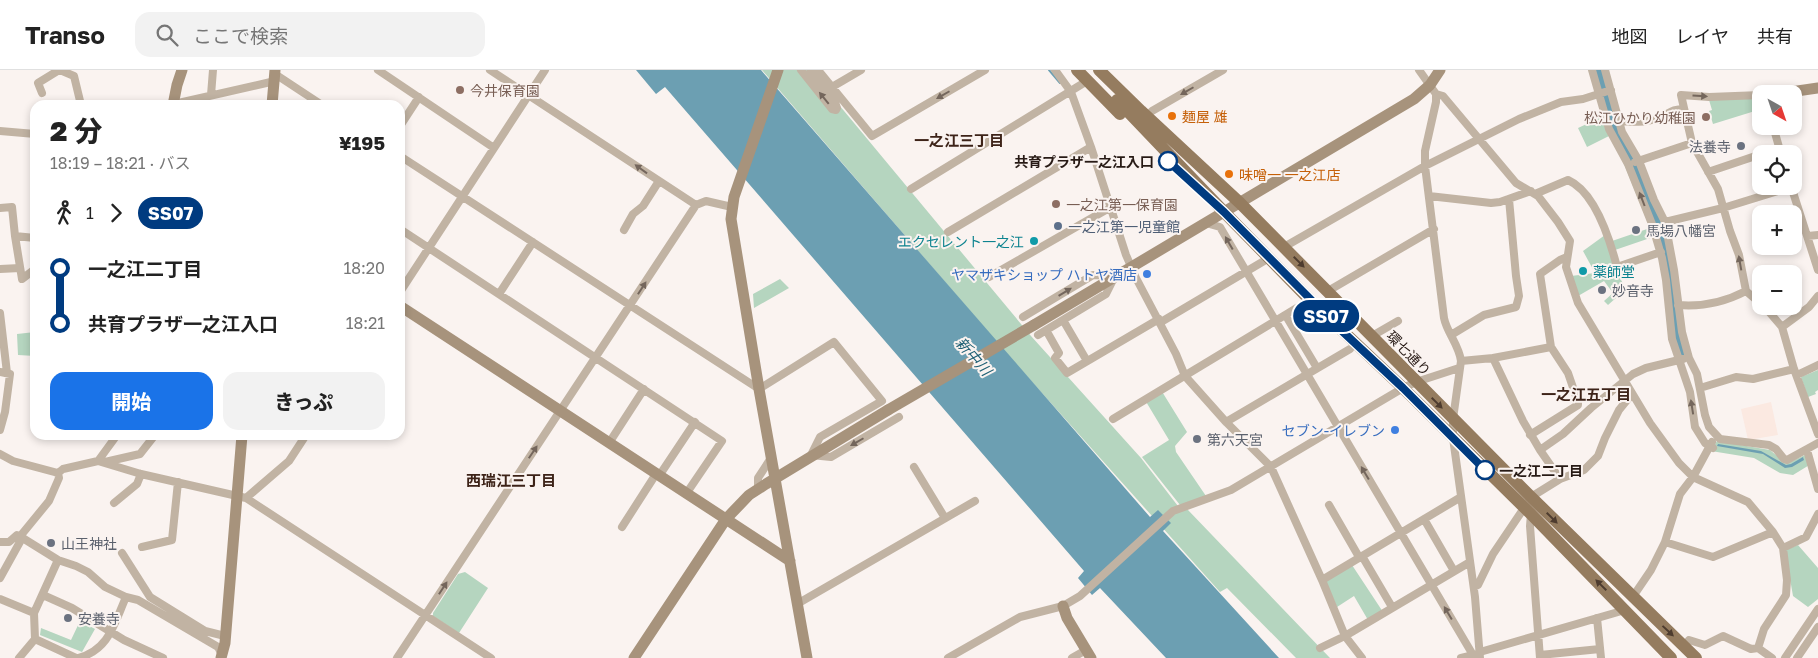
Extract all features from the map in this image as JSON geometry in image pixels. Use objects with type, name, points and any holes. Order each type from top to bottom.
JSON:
[{"type":"main road","points":[[1077,70],[1087,76],[1169,162],[1224,212]]},
{"type":"main road","name":"環七通り","points":[[1099,70],[1142,113],[1240,203],[1453,419],[1528,506],[1671,658]]},
{"type":"main road","points":[[1111,70],[1142,113]]},
{"type":"main road","name":"環七通り","points":[[1087,76],[1142,113],[1224,212],[1310,300],[1453,438],[1632,598],[1696,658]]},
{"type":"street","points":[[42,93],[38,83],[60,70],[74,76],[80,100]]},
{"type":"street","points":[[175,100],[182,70]]},
{"type":"street","points":[[211,95],[213,70]]},
{"type":"street","points":[[378,70],[494,148]]},
{"type":"street","points":[[490,70],[696,205]]},
{"type":"street","points":[[405,284],[545,70]]},
{"type":"street","points":[[778,70],[733,202],[732,230],[758,389],[807,658]]},
{"type":"street","points":[[801,70],[832,109],[836,110],[835,102],[811,70]]},
{"type":"street","points":[[818,70],[872,136],[985,70]]},
{"type":"street","points":[[832,87],[861,70]]},
{"type":"street","points":[[1055,70],[1071,92],[1131,267],[1160,320],[1185,376],[1226,422],[1271,467],[1345,636],[1362,658]]},
{"type":"street","points":[[1142,113],[1223,70]]},
{"type":"street","points":[[1419,70],[1433,90],[1436,102],[1424,151],[1424,166],[1434,229],[1444,318],[1460,354],[1453,419],[1453,438],[1474,587],[1478,654]]},
{"type":"street","points":[[634,658],[726,519],[749,495],[885,406],[1036,330],[1115,276],[1414,99],[1433,90],[1440,70]]},
{"type":"street","points":[[1592,70],[1605,92],[1618,121],[1661,252],[1672,339],[1690,392],[1695,427],[1705,443],[1712,443],[1720,439],[1769,445],[1776,449],[1784,459],[1788,460],[1808,453],[1818,443]]},
{"type":"street","points":[[1605,70],[1609,130],[1633,163],[1665,222],[1674,270],[1682,332],[1700,388],[1704,415],[1712,443],[1693,477],[1680,494],[1666,542],[1651,570],[1632,598]]},
{"type":"street","points":[[190,100],[275,75],[314,100]]},
{"type":"street","points":[[272,100],[275,75]]},
{"type":"street","points":[[911,189],[1071,92],[1087,76]]},
{"type":"street","points":[[1802,90],[1818,88]]},
{"type":"street","points":[[1433,90],[1444,96],[1516,182],[1534,193],[1558,222],[1570,241],[1566,267],[1578,303],[1650,423],[1680,463],[1693,477],[1748,502],[1773,532],[1783,548],[1787,580],[1786,595],[1747,658]]},
{"type":"street","points":[[1284,247],[1424,166],[1519,119],[1561,102],[1583,100],[1605,92]]},
{"type":"street","points":[[1752,95],[1710,97],[1681,95],[1692,143],[1718,189],[1739,255],[1746,291],[1752,296]]},
{"type":"street","points":[[405,119],[420,97]]},
{"type":"street","points":[[1618,121],[1650,120],[1659,118],[1672,110],[1684,109]]},
{"type":"street","points":[[0,131],[30,134]]},
{"type":"street","points":[[1633,163],[1692,143]]},
{"type":"street","points":[[948,232],[1091,147]]},
{"type":"street","points":[[405,159],[758,389]]},
{"type":"street","points":[[1708,172],[1752,159]]},
{"type":"street","points":[[1429,196],[1491,203],[1534,193],[1568,180],[1577,184],[1591,202],[1609,236],[1617,267],[1661,252]]},
{"type":"street","points":[[624,230],[633,214],[644,206],[659,181]]},
{"type":"street","points":[[1665,222],[1723,208],[1765,195]]},
{"type":"street","points":[[1794,195],[1818,270]]},
{"type":"street","points":[[1451,335],[1484,315],[1516,307],[1519,296],[1509,198]]},
{"type":"street","points":[[397,658],[696,205],[706,202],[733,202]]},
{"type":"street","points":[[0,208],[12,206],[22,279],[30,273]]},
{"type":"street","points":[[989,277],[1111,207]]},
{"type":"street","points":[[1206,222],[1220,227],[1432,584],[1478,654]]},
{"type":"street","points":[[1328,291],[1434,229]]},
{"type":"street","points":[[405,232],[722,441],[686,494]]},
{"type":"street","points":[[1808,236],[1818,235]]},
{"type":"street","points":[[15,236],[30,238]]},
{"type":"street","points":[[499,294],[533,242]]},
{"type":"street","points":[[1530,435],[1578,404],[1568,373],[1551,347],[1540,274],[1567,257]]},
{"type":"street","points":[[1046,330],[1059,353],[1055,358],[1067,373],[1269,258]]},
{"type":"street","points":[[0,269],[20,268]]},
{"type":"street","points":[[1024,317],[1093,275],[1115,276]]},
{"type":"street","points":[[1036,330],[1046,330],[1106,294],[1115,276]]},
{"type":"street","points":[[1678,305],[1709,304],[1746,291]]},
{"type":"street","points":[[1782,327],[1809,307],[1818,296]]},
{"type":"street","points":[[1113,419],[1310,300]]},
{"type":"street","points":[[405,309],[790,561]]},
{"type":"street","points":[[0,313],[3,373],[10,374],[5,412],[0,430]]},
{"type":"street","points":[[1771,315],[1782,327],[1818,434]]},
{"type":"street","points":[[1286,316],[1317,368]]},
{"type":"street","points":[[1063,320],[1087,361]]},
{"type":"street","points":[[1372,336],[1398,320]]},
{"type":"street","points":[[758,389],[834,342],[885,406]]},
{"type":"street","points":[[948,658],[1020,617],[1063,606],[1080,596],[1172,511],[1231,490],[1339,428],[1403,388],[1460,364],[1551,347]]},
{"type":"street","points":[[1226,422],[1350,349]]},
{"type":"street","points":[[1493,358],[1530,435],[1560,479]]},
{"type":"street","points":[[1540,450],[1563,434],[1624,380],[1646,368],[1689,358]]},
{"type":"street","points":[[1700,388],[1736,377],[1754,379],[1796,372],[1818,365]]},
{"type":"street","points":[[609,443],[644,389]]},
{"type":"street","points":[[1474,587],[1478,584],[1493,554],[1528,506],[1560,479],[1584,470],[1598,456],[1619,410],[1632,394]]},
{"type":"street","points":[[811,455],[831,457],[899,417]]},
{"type":"street","points":[[622,526],[695,422]]},
{"type":"street","points":[[101,462],[114,440]]},
{"type":"street","points":[[58,473],[63,469],[140,454],[151,440]]},
{"type":"street","points":[[223,657],[241,496],[242,440]]},
{"type":"street","points":[[241,496],[289,461],[303,440]]},
{"type":"street","points":[[1808,453],[1818,489]]},
{"type":"street","points":[[0,454],[13,461],[58,473]]},
{"type":"street","points":[[758,489],[758,478],[771,458]]},
{"type":"street","points":[[101,462],[141,474],[241,496],[492,658]]},
{"type":"street","points":[[914,466],[945,518]]},
{"type":"street","points":[[0,578],[21,537],[49,501],[59,478],[58,473]]},
{"type":"street","points":[[114,503],[137,484],[141,474]]},
{"type":"street","points":[[142,547],[172,540],[178,482]]},
{"type":"street","points":[[1322,580],[1461,497]]},
{"type":"street","points":[[797,604],[975,501]]},
{"type":"street","points":[[1329,505],[1392,608]]},
{"type":"street","points":[[1528,506],[1540,657],[1600,649]]},
{"type":"street","points":[[1783,548],[1806,537],[1818,514]]},
{"type":"street","points":[[1424,518],[1454,571]]},
{"type":"street","points":[[1666,542],[1713,557],[1773,532]]},
{"type":"street","points":[[0,542],[10,542],[17,535],[21,537],[58,560],[88,572],[105,587],[126,598],[138,600],[218,647],[223,657]]},
{"type":"street","points":[[122,553],[150,596],[205,631],[226,636]]},
{"type":"street","points":[[19,658],[35,639],[34,613],[58,560]]},
{"type":"street","points":[[1320,648],[1345,636],[1470,562]]},
{"type":"street","points":[[43,595],[72,608],[124,640],[163,658]]},
{"type":"street","points":[[35,639],[77,658],[88,655],[99,648],[111,634],[126,598]]},
{"type":"street","points":[[0,599],[34,613]]},
{"type":"street","points":[[1063,606],[1067,618],[1088,654],[1072,658]]},
{"type":"street","points":[[1785,658],[1818,608]]},
{"type":"street","points":[[1461,658],[1625,610]]},
{"type":"street","points":[[1597,618],[1601,658]]},
{"type":"street","points":[[1797,658],[1818,627]]},
{"type":"street","points":[[1684,646],[1689,640],[1705,646],[1723,636],[1772,658]]},
{"type":"shaded area","points":[[1771,402],[1778,435],[1748,440],[1741,409]]},
{"type":"green space","points":[[762,70],[810,70],[1031,336],[1141,458],[1181,510],[1188,510],[1330,658],[1296,658],[1227,588],[1220,592],[1008,355]]},
{"type":"green space","points":[[1610,96],[1634,159],[1663,223],[1687,356],[1676,359],[1664,277],[1653,237],[1615,250],[1612,241],[1650,228],[1598,100]]},
{"type":"green space","points":[[1752,98],[1752,112],[1713,124],[1709,111],[1712,110],[1709,100]]},
{"type":"green space","points":[[1599,112],[1609,136],[1587,147],[1578,128],[1591,122],[1594,115]]},
{"type":"green space","points":[[1605,235],[1611,253],[1613,267],[1611,269],[1615,269],[1626,289],[1608,305],[1604,301],[1613,293],[1604,281],[1578,296],[1571,276],[1595,273],[1583,251]]},
{"type":"green space","points":[[780,279],[789,288],[754,308],[753,294]]},
{"type":"green space","points":[[30,333],[30,356],[18,355],[17,334]]},
{"type":"green space","points":[[1818,370],[1818,390],[1815,392],[1816,394],[1808,397],[1801,377]]},
{"type":"green space","points":[[1161,390],[1187,432],[1175,446],[1176,452],[1206,496],[1180,505],[1142,457],[1169,440],[1145,400]]},
{"type":"green space","points":[[1717,441],[1770,450],[1784,462],[1788,463],[1805,455],[1811,464],[1793,475],[1780,473],[1754,458],[1711,451]]},
{"type":"green space","points":[[1798,545],[1818,568],[1818,599],[1808,607],[1793,596],[1785,550]]},
{"type":"green space","points":[[1352,565],[1383,612],[1368,620],[1354,596],[1337,607],[1325,580]]},
{"type":"green space","points":[[465,572],[488,588],[459,633],[433,616],[433,613],[458,574]]},
{"type":"green space","points":[[80,621],[95,629],[82,652],[40,635],[41,628],[71,640]]},
{"type":"water","name":"新中川","points":[[636,70],[761,70],[1150,517],[1158,510],[1171,523],[1163,531],[1279,658],[1166,658],[1100,588],[1092,595],[1078,578],[1084,571],[665,87],[656,94]]},
{"type":"water","points":[[1718,444],[1761,451],[1786,465],[1803,457],[1804,460],[1792,467],[1785,468],[1763,454],[1717,446]]},
{"type":"waterway","points":[[1049,70],[1060,83]]},
{"type":"waterway","points":[[1600,70],[1612,124],[1630,157],[1668,256],[1679,349],[1683,356]]},
{"type":"bus line","name":"SS07","points":[[1168,161],[1224,212],[1310,300],[1403,388],[1485,470]]},
{"type":"place","name":"今井保育園","points":[[460,90]]},
{"type":"place","name":"麺屋 雄","points":[[1172,116]]},
{"type":"place","name":"松江ひかり幼稚園","points":[[1706,117]]},
{"type":"place","name":"法養寺","points":[[1741,146]]},
{"type":"place","name":"共育プラザ一之江入口","points":[[1168,161]]},
{"type":"place","name":"味噌一 一之江店","points":[[1229,174]]},
{"type":"place","name":"一之江第一保育園","points":[[1056,204]]},
{"type":"place","name":"一之江第一児童館","points":[[1058,226]]},
{"type":"place","name":"馬場八幡宮","points":[[1636,230]]},
{"type":"place","name":"エクセレント一之江","points":[[1034,241]]},
{"type":"place","name":"薬師堂","points":[[1583,271]]},
{"type":"place","name":"ヤマザキショップ ハトヤ酒店","points":[[1147,274]]},
{"type":"place","name":"妙音寺","points":[[1602,290]]},
{"type":"place","name":"セブン-イレブン","points":[[1395,430]]},
{"type":"place","name":"第六天宮","points":[[1197,439]]},
{"type":"place","name":"一之江二丁目","points":[[1485,470]]},
{"type":"place","name":"山王神社","points":[[51,543]]},
{"type":"place","name":"安養寺","points":[[68,618]]},
{"type":"district","name":"一之江三丁目","points":[[959,140]]},
{"type":"district","name":"一之江五丁目","points":[[1586,394]]},
{"type":"district","name":"西瑞江三丁目","points":[[511,480]]}]
